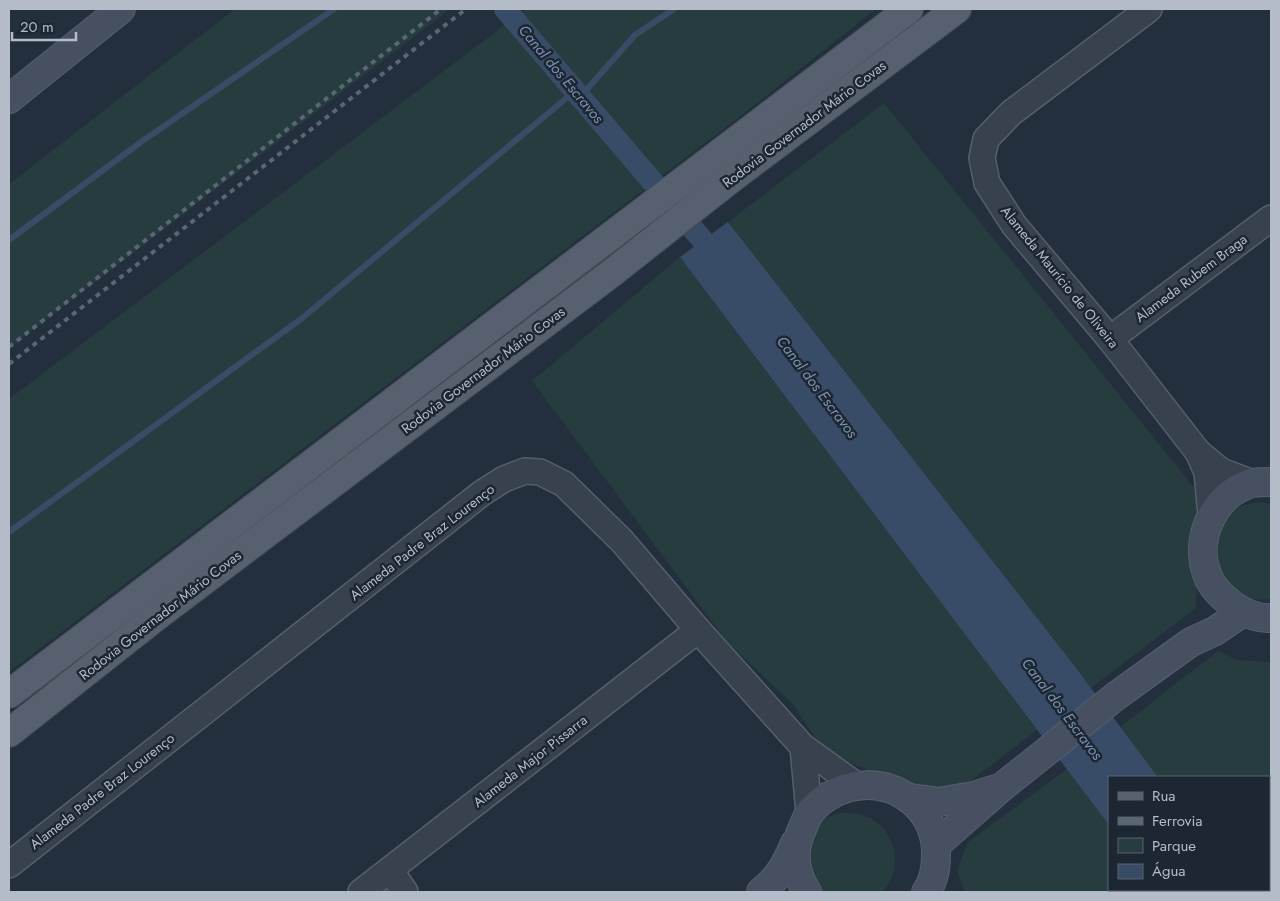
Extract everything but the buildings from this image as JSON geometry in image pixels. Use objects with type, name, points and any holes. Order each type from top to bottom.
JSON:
[{"type":"main road","name":"Rodovia Governador Mário Covas","points":[[9,694],[909,9]]},
{"type":"main road","name":"Rodovia Governador Mário Covas","points":[[9,733],[157,616],[613,272],[732,178],[957,9]]},
{"type":"street","points":[[9,99],[121,9]]},
{"type":"street","name":"Alameda Maurício de Oliveira","points":[[1149,9],[1011,113],[986,138],[982,158],[987,183],[1014,225],[1110,339],[1198,452],[1221,471],[1262,482]]},
{"type":"street","name":"Alameda Rubem Braga","points":[[1110,339],[1271,218]]},
{"type":"street","name":"Alameda Maurício de Oliveira","points":[[1198,452],[1207,472],[1211,516]]},
{"type":"street","name":"Alameda Padre Braz Lourenço","points":[[9,865],[482,493],[504,479],[525,471],[540,472],[564,484],[622,541],[803,748],[856,785]]},
{"type":"street","points":[[1262,482],[1236,490],[1222,501],[1211,516],[1204,536],[1203,558],[1209,580],[1232,605],[1266,618],[1271,618]]},
{"type":"street","points":[[936,844],[1050,748],[1116,696],[1191,642],[1232,605]]},
{"type":"street","name":"Alameda Major Pissarra","points":[[361,892],[698,630]]},
{"type":"street","points":[[803,748],[804,825],[796,853],[797,869],[807,892]]},
{"type":"street","points":[[761,892],[776,880],[804,825],[822,800],[838,791],[856,785],[874,785],[892,789],[908,798],[922,811],[932,826],[936,844],[934,885]]},
{"type":"street","points":[[908,798],[938,802],[958,800],[1002,787]]},
{"type":"street","points":[[390,870],[405,892]]},
{"type":"green space","points":[[235,9],[450,9],[9,348],[9,184]]},
{"type":"green space","points":[[526,9],[876,9],[742,115],[9,672],[9,399]]},
{"type":"green space","points":[[884,103],[1200,495],[1196,608],[1091,688],[728,222]]},
{"type":"green space","points":[[680,257],[1037,730],[943,802],[825,752],[792,703],[728,643],[532,381]]},
{"type":"green space","points":[[1262,502],[1271,505],[1271,599],[1250,599],[1232,592],[1220,583],[1213,529],[1234,509]]},
{"type":"green space","points":[[1218,651],[1237,660],[1271,662],[1271,892],[1244,891],[1270,891],[1270,776],[1157,776],[1120,727]]},
{"type":"green space","points":[[1067,769],[1108,824],[1108,891],[1159,892],[965,892],[957,871],[968,842]]},
{"type":"green space","points":[[838,813],[857,814],[871,818],[888,836],[895,855],[895,865],[889,884],[882,892],[812,892],[807,834],[820,820]]},
{"type":"water","points":[[728,222],[1076,668],[1157,776],[1108,776],[1108,824],[680,257]]},
{"type":"waterway","points":[[9,240],[141,142],[334,9]]},
{"type":"waterway","name":"Canal dos Escravos","points":[[505,9],[722,263]]},
{"type":"waterway","points":[[580,97],[635,35],[674,9]]},
{"type":"waterway","points":[[9,532],[301,319],[575,91]]},
{"type":"railway","points":[[9,347],[441,9]]},
{"type":"railway","points":[[9,364],[466,9]]}]
